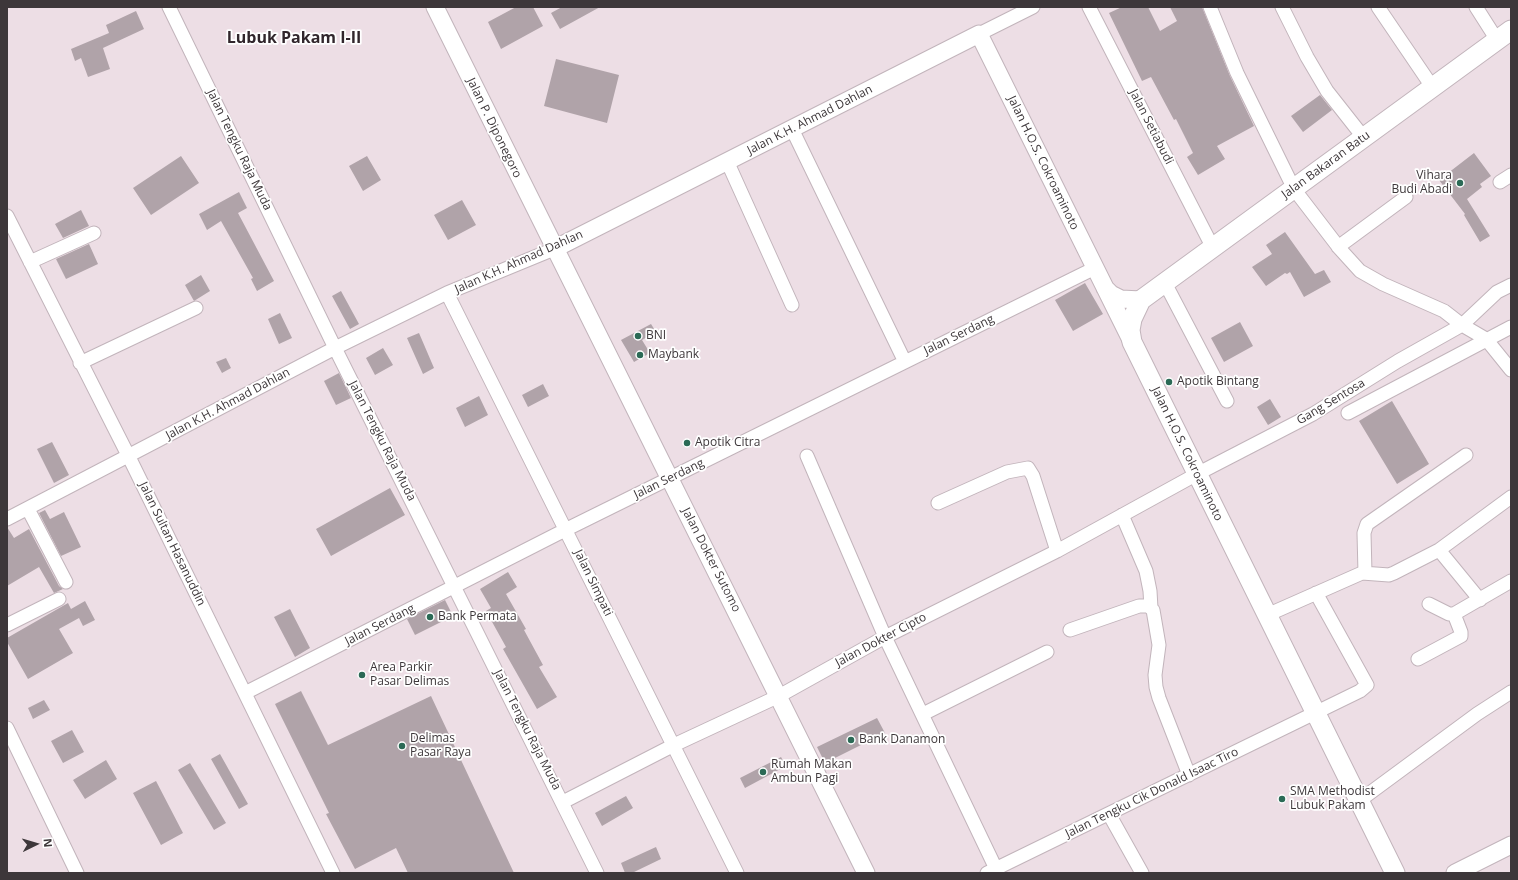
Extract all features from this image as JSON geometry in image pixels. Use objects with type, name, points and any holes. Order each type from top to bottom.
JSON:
[{"type":"highway","name":"Jalan Bakaran Batu","points":[[1132,342],[1130,330],[1132,318],[1141,300],[1504,35]]},
{"type":"highway","name":"Jalan H.O.S. Cokroaminoto","points":[[1132,342],[1395,873]]},
{"type":"main road","name":"Jalan P. Diponegoro","points":[[435,7],[554,248]]},
{"type":"main road","name":"Jalan K.H. Ahmad Dahlan","points":[[554,248],[978,34]]},
{"type":"main road","name":"Jalan H.O.S. Cokroaminoto","points":[[978,34],[1132,342]]},
{"type":"main road","name":"Jalan Dokter Sutomo","points":[[554,248],[604,345],[866,873]]},
{"type":"main road","points":[[1104,286],[1111,294],[1121,299],[1141,300]]},
{"type":"main road","points":[[1455,873],[1510,847]]},
{"type":"street","name":"Jalan Tengku Raja Muda","points":[[169,7],[335,348],[598,873]]},
{"type":"street","name":"Jalan K.H. Ahmad Dahlan","points":[[978,34],[1032,7]]},
{"type":"street","name":"Jalan Setiabudi","points":[[1089,7],[1213,248]]},
{"type":"street","points":[[1210,7],[1237,73],[1294,189],[1338,247],[1360,271],[1383,284],[1444,311],[1462,325],[1486,339],[1511,370]]},
{"type":"street","points":[[1282,7],[1307,57],[1327,91],[1364,138]]},
{"type":"street","points":[[1378,7],[1433,88]]},
{"type":"street","points":[[1476,7],[1504,35]]},
{"type":"street","points":[[792,129],[905,362]]},
{"type":"street","points":[[727,162],[792,304]]},
{"type":"street","points":[[1338,247],[1406,197]]},
{"type":"street","name":"Jalan Sultan Hasanuddin","points":[[7,216],[80,363],[129,457],[333,873]]},
{"type":"street","points":[[30,262],[94,233]]},
{"type":"street","name":"Jalan K.H. Ahmad Dahlan","points":[[7,519],[129,457],[335,348],[447,293],[554,248]]},
{"type":"street","name":"Jalan Serdang","points":[[245,693],[567,529],[1095,268]]},
{"type":"street","points":[[1164,283],[1227,401]]},
{"type":"street","name":"Gang Sentosa","points":[[1197,474],[1313,414],[1392,364],[1462,325],[1497,292],[1511,285]]},
{"type":"street","name":"Jalan Simpati","points":[[447,293],[567,529],[737,873]]},
{"type":"street","points":[[80,363],[196,308]]},
{"type":"street","points":[[1348,413],[1511,327]]},
{"type":"street","points":[[1365,573],[1364,533],[1367,524],[1466,455]]},
{"type":"street","points":[[807,456],[885,637],[923,714],[994,872]]},
{"type":"street","points":[[938,503],[1007,472],[1028,468],[1033,476],[1057,551]]},
{"type":"street","name":"Jalan Dokter Cipto","points":[[563,802],[674,745],[779,696],[885,637],[1057,551],[1197,474]]},
{"type":"street","points":[[1267,615],[1365,573],[1392,574],[1439,550],[1511,498]]},
{"type":"street","points":[[28,509],[66,582]]},
{"type":"street","points":[[1122,515],[1146,571],[1150,591],[1151,608],[1153,610],[1159,645],[1155,675],[1157,693],[1189,775]]},
{"type":"street","points":[[1439,550],[1480,600]]},
{"type":"street","points":[[1429,604],[1449,614],[1454,614],[1511,581]]},
{"type":"street","name":"Jalan Tengku Cik Donald Isaac Tiro","points":[[994,872],[1360,691],[1367,685],[1316,593]]},
{"type":"street","points":[[7,625],[59,599]]},
{"type":"street","points":[[1070,630],[1139,606],[1148,606],[1151,608]]},
{"type":"street","points":[[1418,659],[1461,636],[1461,632],[1454,614]]},
{"type":"street","points":[[923,714],[1048,652]]},
{"type":"street","points":[[1359,801],[1477,714],[1511,692]]},
{"type":"street","points":[[7,728],[77,873]]},
{"type":"street","points":[[1110,814],[1142,873]]},
{"type":"building","points":[[516,7],[533,7],[543,26],[501,49],[488,22]]},
{"type":"building","points":[[562,7],[600,7],[560,29],[551,13]]},
{"type":"building","points":[[1122,7],[1148,7],[1160,31],[1177,21],[1170,7],[1202,7],[1230,76],[1254,126],[1217,146],[1225,159],[1198,175],[1187,157],[1193,153],[1176,119],[1174,120],[1151,77],[1142,81],[1109,13]]},
{"type":"building","points":[[136,11],[144,29],[103,48],[110,69],[88,77],[81,58],[75,61],[71,49],[109,33],[106,25]]},
{"type":"building","points":[[556,59],[619,75],[607,123],[544,106]]},
{"type":"building","points":[[1320,95],[1332,110],[1303,132],[1291,116]]},
{"type":"building","points":[[1474,153],[1491,176],[1480,184],[1482,187],[1467,199],[1490,236],[1480,242],[1464,215],[1465,214],[1439,180]]},
{"type":"building","points":[[181,156],[199,183],[151,215],[133,188]]},
{"type":"building","points":[[367,156],[381,180],[363,191],[349,166]]},
{"type":"building","points":[[239,192],[247,208],[238,213],[274,281],[257,291],[251,279],[253,278],[221,221],[207,230],[199,214]]},
{"type":"building","points":[[462,200],[476,225],[448,240],[434,215]]},
{"type":"building","points":[[81,210],[89,226],[63,238],[55,224]]},
{"type":"building","points":[[1285,232],[1315,274],[1324,270],[1331,282],[1304,297],[1290,272],[1287,274],[1285,273],[1266,286],[1252,267],[1272,254],[1266,245]]},
{"type":"building","points":[[89,244],[98,264],[66,279],[56,259]]},
{"type":"building","points":[[201,275],[210,291],[194,301],[185,285]]},
{"type":"building","points":[[1085,283],[1103,314],[1073,331],[1055,300]]},
{"type":"building","points":[[341,291],[359,324],[350,329],[332,296]]},
{"type":"building","points":[[280,313],[292,338],[279,344],[268,319]]},
{"type":"building","points":[[1240,322],[1253,346],[1224,362],[1211,338]]},
{"type":"building","points":[[651,324],[656,332],[642,340],[650,353],[634,362],[621,340]]},
{"type":"building","points":[[419,333],[434,368],[423,374],[407,338]]},
{"type":"building","points":[[383,348],[393,365],[375,375],[366,358]]},
{"type":"building","points":[[226,358],[231,368],[222,373],[216,362]]},
{"type":"building","points":[[339,373],[351,398],[336,405],[324,381]]},
{"type":"building","points":[[543,384],[549,396],[528,407],[522,395]]},
{"type":"building","points":[[479,396],[488,415],[465,427],[456,408]]},
{"type":"building","points":[[1270,399],[1281,417],[1268,425],[1257,407]]},
{"type":"building","points":[[1392,401],[1429,464],[1397,484],[1359,421]]},
{"type":"building","points":[[52,442],[69,475],[54,483],[37,449]]},
{"type":"building","points":[[390,488],[405,515],[331,556],[316,529]]},
{"type":"building","points":[[45,510],[50,519],[64,512],[81,547],[61,556],[39,513]]},
{"type":"building","points":[[7,527],[14,538],[29,529],[59,586],[63,589],[54,593],[39,567],[7,586]]},
{"type":"building","points":[[508,572],[517,587],[506,594],[526,629],[524,630],[543,665],[539,667],[557,697],[537,709],[503,649],[506,647],[486,611],[491,608],[480,589]]},
{"type":"building","name":"Bank Permata","points":[[445,600],[453,616],[415,635],[407,619]]},
{"type":"building","points":[[85,601],[95,620],[83,626],[79,618],[59,629],[73,653],[28,679],[7,642],[7,638],[68,603],[71,609]]},
{"type":"building","points":[[290,609],[310,648],[295,657],[274,617]]},
{"type":"building","points":[[301,691],[328,745],[431,696],[514,873],[408,873],[396,848],[355,869],[326,814],[329,813],[275,704]]},
{"type":"building","points":[[44,700],[50,710],[33,719],[28,708]]},
{"type":"building","name":"Bank Danamon","points":[[877,718],[885,733],[825,763],[817,747]]},
{"type":"building","points":[[72,730],[84,752],[63,763],[51,741]]},
{"type":"building","points":[[220,754],[248,804],[239,809],[211,759]]},
{"type":"building","name":"Rumah Makan Ambun Pagi","points":[[781,757],[786,766],[745,788],[740,778]]},
{"type":"building","points":[[106,760],[117,779],[85,799],[73,780]]},
{"type":"building","points":[[190,763],[226,823],[214,830],[178,770]]},
{"type":"building","points":[[156,781],[183,833],[161,845],[133,793]]},
{"type":"building","points":[[626,796],[633,808],[602,826],[595,813]]},
{"type":"building","points":[[656,847],[661,859],[632,873],[625,873],[621,863]]},
{"type":"place","name":"Vihara Budi Abadi","points":[[1460,183]]},
{"type":"place","name":"BNI","points":[[638,336]]},
{"type":"place","name":"Maybank","points":[[640,355]]},
{"type":"place","name":"Apotik Bintang","points":[[1169,382]]},
{"type":"place","name":"Apotik Citra","points":[[687,443]]},
{"type":"place","name":"Bank Permata","points":[[430,617]]},
{"type":"place","name":"Area Parkir Pasar Delimas","points":[[362,675]]},
{"type":"place","name":"Bank Danamon","points":[[851,740]]},
{"type":"place","name":"Delimas Pasar Raya","points":[[402,746]]},
{"type":"place","name":"Rumah Makan Ambun Pagi","points":[[763,772]]},
{"type":"place","name":"SMA Methodist Lubuk Pakam","points":[[1282,799]]},
{"type":"district","name":"Lubuk Pakam I-II","points":[[294,38]]}]
